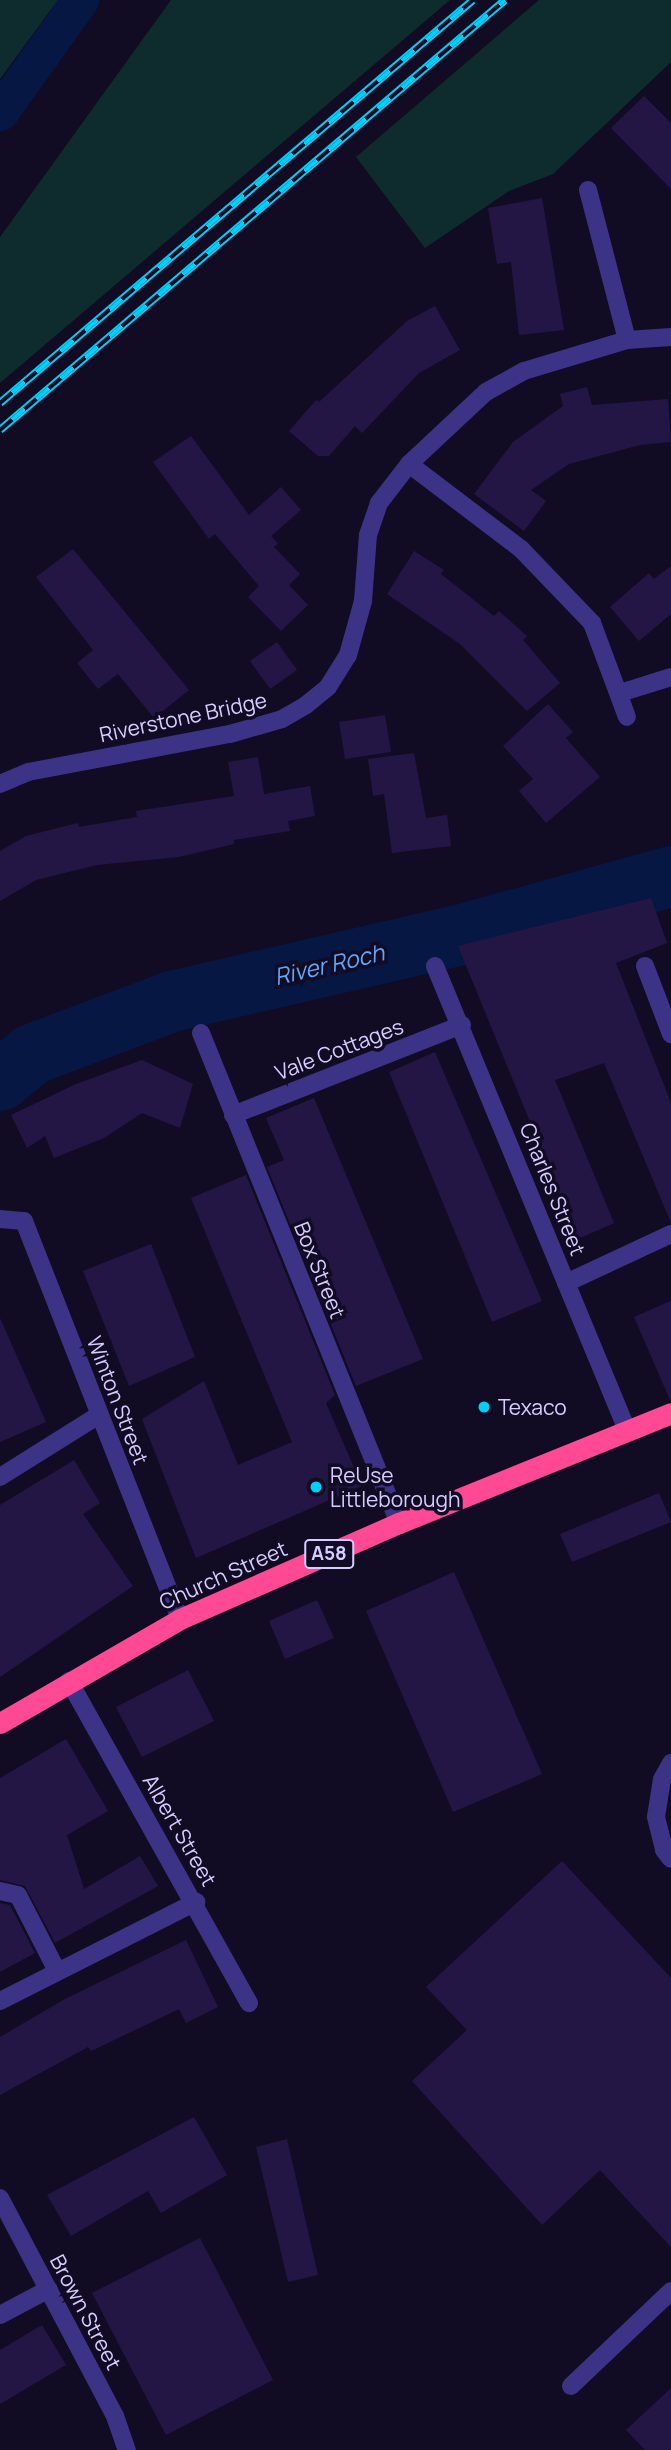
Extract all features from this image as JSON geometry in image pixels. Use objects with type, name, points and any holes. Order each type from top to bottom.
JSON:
[{"type":"highway","name":"Church Street","points":[[0,1723],[68,1681],[180,1619],[399,1523],[671,1413]]},
{"type":"street","points":[[588,190],[627,340]]},
{"type":"street","name":"Riverstone Bridge","points":[[0,784],[27,772],[230,734],[282,719],[306,705],[328,687],[348,655],[363,601],[368,535],[379,503],[409,464],[486,392],[524,371],[627,340],[671,337]]},
{"type":"street","points":[[409,464],[521,549],[592,623],[628,717]]},
{"type":"street","points":[[620,693],[671,677]]},
{"type":"street","name":"Charles Street","points":[[435,966],[462,1025],[627,1430]]},
{"type":"street","points":[[645,966],[671,1034]]},
{"type":"street","name":"Vale Cottages","points":[[233,1115],[462,1025]]},
{"type":"street","name":"Box Street","points":[[201,1033],[399,1523]]},
{"type":"street","name":"Winton Street","points":[[0,1219],[24,1221],[180,1619]]},
{"type":"street","points":[[566,1283],[671,1234]]},
{"type":"street","points":[[0,1477],[99,1415]]},
{"type":"street","name":"Albert Street","points":[[68,1681],[196,1902],[249,2003]]},
{"type":"street","points":[[671,1763],[662,1779],[656,1817],[664,1850],[671,1859]]},
{"type":"street","points":[[0,1891],[18,1895],[57,1971]]},
{"type":"street","points":[[0,2001],[196,1902]]},
{"type":"street","name":"Brown Street","points":[[0,2198],[49,2289],[127,2450]]},
{"type":"street","points":[[0,2315],[49,2289]]},
{"type":"street","points":[[571,2386],[671,2291]]},
{"type":"green space","points":[[0,0],[58,0],[0,79]]},
{"type":"green space","points":[[171,0],[450,0],[0,383],[0,237]]},
{"type":"green space","points":[[539,0],[671,0],[671,62],[553,174],[509,191],[425,248],[356,157]]},
{"type":"building","points":[[644,96],[671,123],[671,189],[611,128]]},
{"type":"building","points":[[542,198],[564,330],[519,335],[511,262],[497,264],[488,208]]},
{"type":"building","points":[[435,306],[460,350],[419,373],[362,433],[355,426],[329,456],[318,456],[289,431],[316,400],[319,402],[407,321]]},
{"type":"building","points":[[587,387],[592,405],[668,399],[671,442],[640,445],[569,464],[531,490],[546,501],[524,531],[474,494],[513,442],[563,406],[560,394]]},
{"type":"building","points":[[191,436],[249,515],[281,487],[301,510],[271,536],[278,544],[274,547],[300,574],[289,585],[308,605],[281,631],[248,597],[259,586],[215,534],[209,539],[153,462]]},
{"type":"building","points":[[73,549],[189,690],[154,718],[118,674],[98,689],[77,663],[93,650],[36,577]]},
{"type":"building","points":[[414,551],[444,570],[441,574],[494,616],[499,611],[527,636],[523,640],[560,683],[527,711],[460,644],[387,594]]},
{"type":"building","points":[[671,566],[671,614],[639,641],[610,607],[649,573],[654,579]]},
{"type":"building","points":[[277,642],[297,670],[270,689],[250,661]]},
{"type":"building","points":[[548,704],[573,732],[566,738],[600,777],[546,823],[519,791],[533,779],[503,746]]},
{"type":"building","points":[[385,715],[391,752],[345,759],[339,722]]},
{"type":"building","points":[[414,753],[426,818],[447,815],[451,846],[392,853],[384,794],[373,796],[368,759]]},
{"type":"building","points":[[258,757],[264,794],[310,786],[315,816],[288,821],[290,831],[234,840],[234,844],[179,857],[97,865],[36,880],[0,901],[0,851],[26,836],[78,823],[79,827],[137,817],[136,811],[234,796],[228,762]]},
{"type":"building","points":[[651,898],[667,943],[616,963],[671,1103],[671,1223],[604,1063],[555,1080],[614,1223],[578,1239],[458,946]]},
{"type":"building","points":[[435,1052],[542,1301],[492,1322],[389,1072]]},
{"type":"building","points":[[142,1060],[193,1084],[180,1128],[142,1113],[104,1138],[54,1158],[45,1136],[27,1148],[11,1115],[76,1084]]},
{"type":"building","points":[[314,1098],[423,1359],[356,1386],[267,1167],[284,1160],[266,1118]]},
{"type":"building","points":[[246,1175],[335,1395],[326,1403],[362,1486],[196,1558],[142,1419],[204,1381],[238,1465],[292,1442],[191,1198]]},
{"type":"building","points":[[151,1244],[195,1357],[129,1386],[83,1271]]},
{"type":"building","points":[[671,1301],[671,1400],[670,1400],[634,1317]]},
{"type":"building","points":[[0,1318],[46,1422],[0,1442]]},
{"type":"building","points":[[74,1460],[100,1503],[83,1514],[133,1586],[0,1677],[0,1505]]},
{"type":"building","points":[[659,1493],[671,1522],[572,1562],[560,1534]]},
{"type":"building","points":[[454,1572],[542,1774],[453,1812],[366,1611]]},
{"type":"building","points":[[317,1600],[334,1638],[285,1659],[269,1621]]},
{"type":"building","points":[[188,1670],[214,1721],[142,1757],[116,1707]]},
{"type":"building","points":[[66,1739],[108,1811],[67,1835],[84,1889],[140,1856],[158,1886],[55,1943],[25,1886],[0,1880],[0,1778]]},
{"type":"building","points":[[562,1861],[671,1978],[671,2247],[600,2170],[542,2225],[412,2081],[467,2030],[426,1987]]},
{"type":"building","points":[[0,1903],[10,1905],[35,1953],[0,1972]]},
{"type":"building","points":[[186,1940],[218,2007],[186,2023],[179,2009],[91,2051],[88,2047],[0,2095],[0,2037],[65,1999]]},
{"type":"building","points":[[194,2117],[227,2175],[161,2213],[148,2191],[71,2236],[47,2195]]},
{"type":"building","points":[[287,2139],[318,2275],[288,2282],[256,2147]]},
{"type":"building","points":[[200,2238],[273,2380],[166,2435],[92,2293]]},
{"type":"building","points":[[42,2325],[66,2365],[0,2404],[0,2350]]},
{"type":"building","points":[[671,2388],[671,2450],[645,2450],[626,2430]]},
{"type":"waterway","points":[[0,112],[80,0]]},
{"type":"waterway","name":"River Roch","points":[[0,1080],[31,1054],[171,1001],[469,932],[671,876]]},
{"type":"railway","points":[[0,403],[473,0]]},
{"type":"railway","points":[[0,430],[505,0]]},
{"type":"place","name":"Texaco","points":[[484,1407]]},
{"type":"place","name":"ReUse Littleborough","points":[[316,1487]]}]
